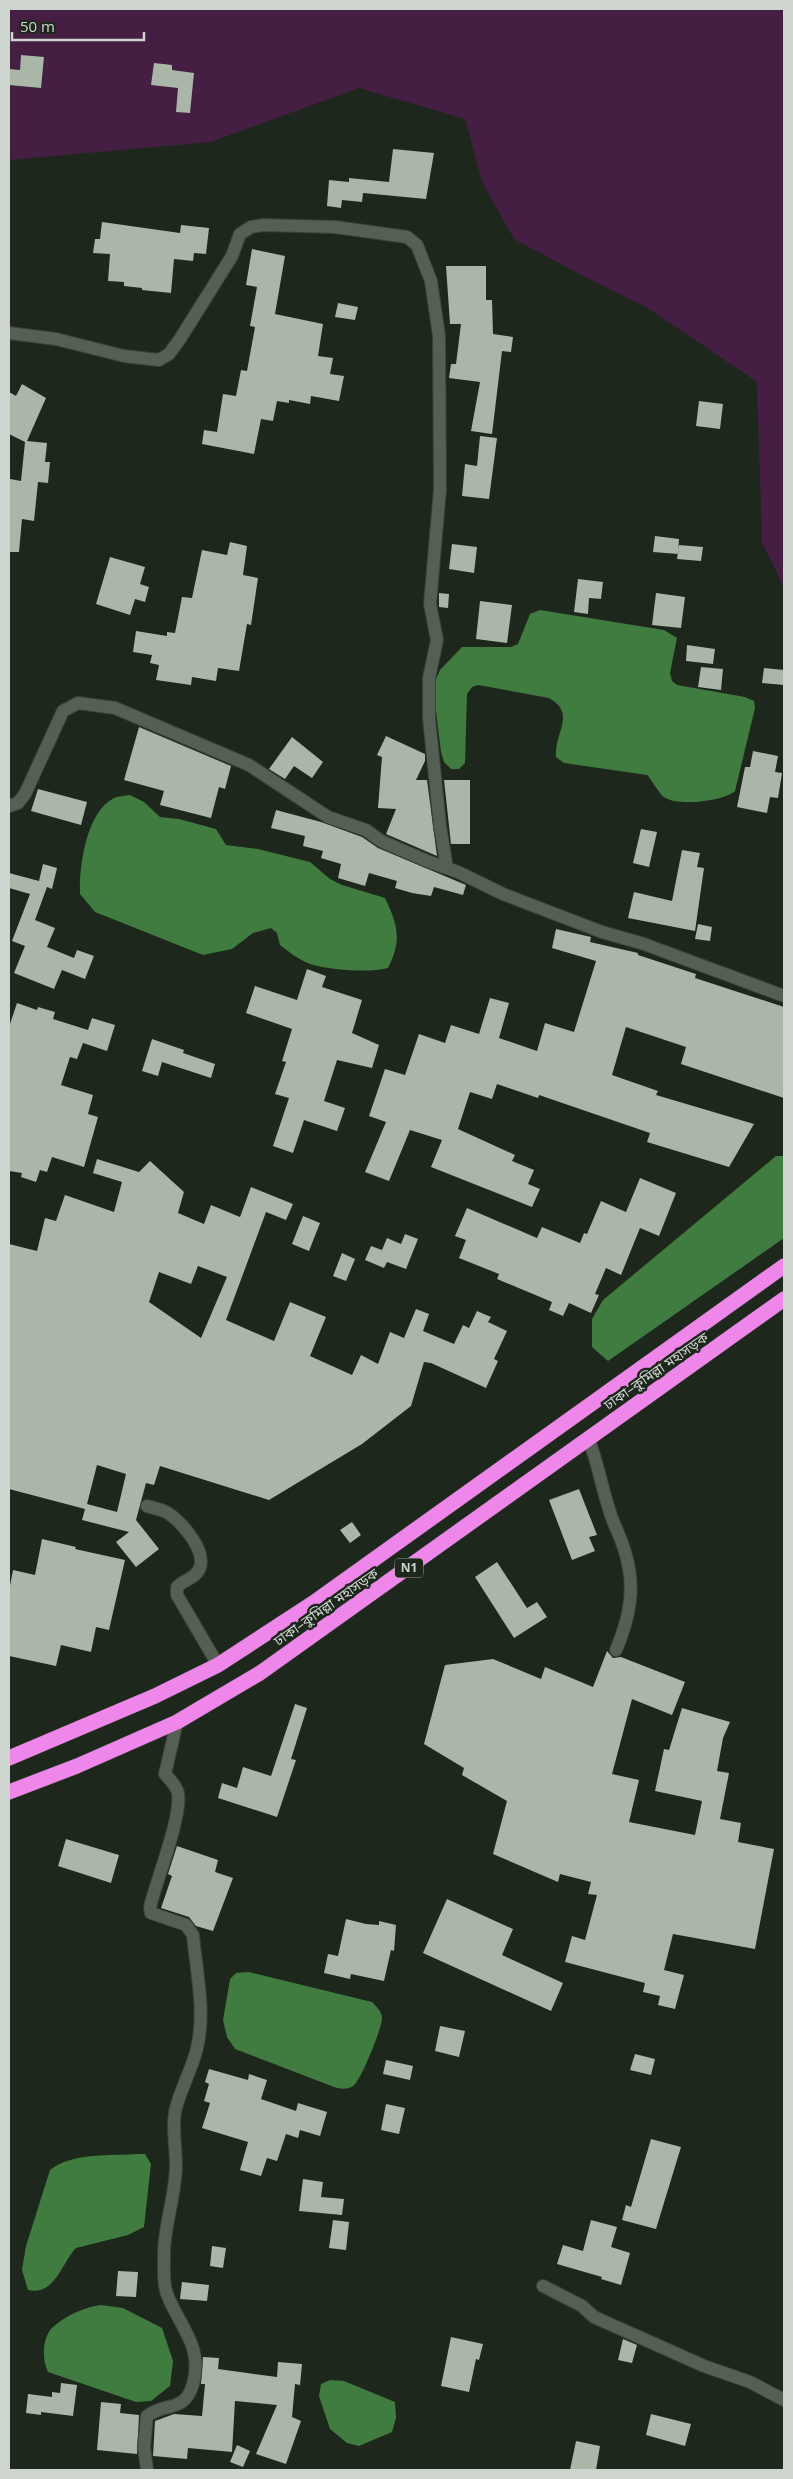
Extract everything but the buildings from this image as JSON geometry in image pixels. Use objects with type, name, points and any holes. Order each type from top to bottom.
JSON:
[{"type":"highway","name":"ঢাকা–কুমিল্লা মহাসড়ক","points":[[9,1758],[156,1696],[218,1665],[313,1603],[784,1266]]},
{"type":"highway","name":"ঢাকা–কুমিল্লা মহাসড়ক","points":[[9,1792],[77,1766],[177,1722],[260,1673],[784,1299]]},
{"type":"street","points":[[9,333],[56,339],[124,356],[152,361],[159,360],[169,354],[180,339],[232,256],[240,234],[251,227],[264,225],[335,227],[407,237],[417,245],[431,280],[440,336],[440,481],[430,604],[437,640],[429,678],[428,718],[440,826],[447,868]]},
{"type":"street","points":[[9,806],[18,803],[25,794],[63,712],[78,703],[115,708],[249,765],[328,817],[366,830],[380,841],[447,868],[503,894],[602,932],[644,944],[784,996]]},
{"type":"street","points":[[588,1438],[598,1461],[609,1510],[625,1551],[630,1571],[630,1607],[627,1624],[616,1650]]},
{"type":"street","points":[[147,1506],[166,1512],[181,1524],[197,1547],[201,1565],[197,1574],[177,1587],[177,1595],[218,1665]]},
{"type":"street","points":[[147,2470],[144,2447],[147,2416],[179,2404],[187,2398],[193,2382],[196,2359],[190,2336],[168,2299],[165,2285],[164,2255],[176,2165],[175,2113],[197,2047],[201,2013],[193,1935],[186,1925],[151,1913],[150,1907],[177,1814],[178,1793],[173,1783],[165,1774],[177,1722]]},
{"type":"street","points":[[543,2286],[582,2306],[594,2317],[704,2366],[750,2382],[784,2400]]},
{"type":"shaded area","points":[[9,9],[784,9],[784,587],[762,543],[757,382],[646,307],[514,239],[482,182],[465,119],[359,88],[211,142],[9,160],[9,85],[41,88],[44,58],[21,55],[20,70],[9,69]]},
{"type":"shaded area","points":[[540,610],[664,630],[677,638],[670,673],[672,681],[677,685],[745,697],[754,701],[755,708],[735,791],[721,798],[711,800],[679,802],[662,796],[647,775],[564,763],[556,757],[556,748],[563,717],[562,710],[557,704],[549,698],[478,685],[472,687],[467,694],[465,763],[459,769],[451,769],[444,762],[441,752],[433,686],[440,670],[462,647],[511,647],[518,644],[530,614]]},
{"type":"shaded area","points":[[130,795],[144,802],[160,817],[179,819],[216,829],[226,845],[258,849],[310,862],[330,879],[342,885],[385,898],[397,933],[395,949],[388,968],[379,970],[349,970],[310,964],[280,945],[277,933],[271,928],[253,933],[232,949],[203,955],[95,912],[80,894],[81,870],[86,841],[97,815],[104,805],[114,798]]},
{"type":"shaded area","points":[[776,1156],[784,1156],[784,1238],[608,1361],[592,1347],[592,1319],[603,1300]]},
{"type":"shaded area","points":[[249,1972],[372,2002],[375,2005],[382,2016],[381,2024],[366,2065],[353,2086],[344,2089],[334,2087],[235,2049],[227,2037],[223,2020],[230,1979],[236,1973]]},
{"type":"shaded area","points":[[145,2154],[151,2164],[144,2227],[128,2235],[76,2248],[51,2284],[37,2291],[28,2290],[22,2270],[26,2246],[50,2170],[69,2160],[105,2155]]},
{"type":"shaded area","points":[[101,2305],[123,2308],[162,2328],[173,2361],[170,2386],[151,2401],[136,2402],[48,2372],[44,2350],[46,2338],[52,2328],[75,2313]]},
{"type":"shaded area","points":[[330,2380],[344,2381],[395,2402],[396,2418],[392,2432],[359,2446],[347,2443],[330,2429],[319,2396],[321,2384]]}]
